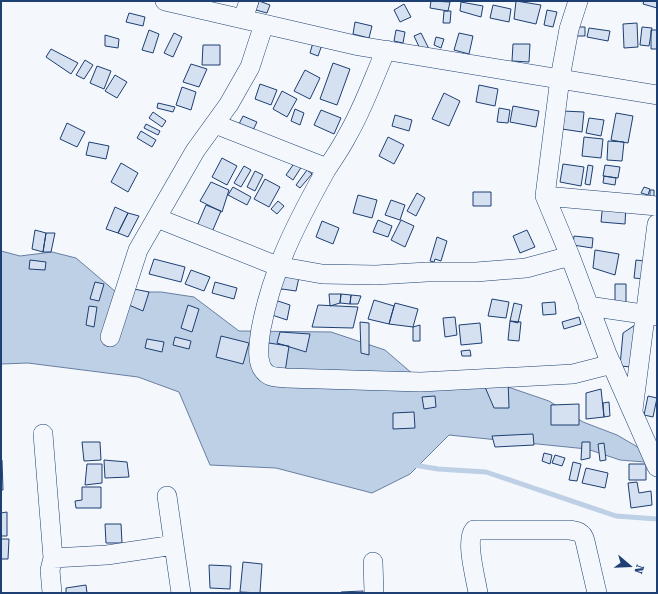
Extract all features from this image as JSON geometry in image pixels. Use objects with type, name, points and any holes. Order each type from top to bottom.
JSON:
[{"type":"street","points":[[164,1],[386,50],[657,95]]},
{"type":"street","points":[[243,19],[249,1]]},
{"type":"street","points":[[578,1],[569,29],[560,78],[545,196],[612,364],[633,410],[650,433],[657,467]]},
{"type":"street","points":[[110,337],[138,250],[195,151],[229,104],[250,68],[264,24]]},
{"type":"street","points":[[386,50],[348,136],[327,168],[295,227],[277,266],[264,313],[259,340],[260,365],[267,374],[272,376],[421,382],[573,374],[612,364]]},
{"type":"street","points":[[215,124],[327,168]]},
{"type":"street","points":[[545,196],[657,206]]},
{"type":"street","points":[[157,218],[277,266],[322,274],[376,275],[427,272],[476,272],[526,268],[570,256]]},
{"type":"street","points":[[633,410],[651,315],[657,224]]},
{"type":"street","points":[[588,306],[651,315]]},
{"type":"street","points":[[43,434],[53,558],[50,570],[52,593]]},
{"type":"street","points":[[167,496],[181,593]]},
{"type":"street","points":[[478,593],[470,543],[471,534],[474,530],[569,530],[580,532],[584,535],[596,593]]},
{"type":"street","points":[[53,558],[107,555],[174,545]]},
{"type":"street","points":[[373,562],[374,593]]},
{"type":"water","points":[[1,251],[20,256],[52,252],[76,258],[116,292],[161,292],[194,297],[239,331],[331,332],[385,350],[414,375],[508,387],[549,401],[583,422],[617,435],[648,453],[657,463],[620,460],[587,449],[449,435],[410,474],[372,493],[276,468],[210,465],[179,392],[138,377],[28,363],[1,364]]},
{"type":"building","points":[[259,1],[270,5],[267,13],[256,10]]},
{"type":"building","points":[[431,1],[450,2],[448,11],[430,8]]},
{"type":"building","points":[[516,1],[541,5],[536,24],[514,19]]},
{"type":"building","points":[[644,1],[657,1],[657,8],[643,4]]},
{"type":"building","points":[[461,2],[483,6],[481,17],[460,11]]},
{"type":"building","points":[[404,4],[411,17],[400,22],[394,10]]},
{"type":"building","points":[[493,5],[511,9],[509,22],[490,18]]},
{"type":"building","points":[[547,10],[557,12],[553,27],[544,25]]},
{"type":"building","points":[[444,11],[451,11],[450,23],[443,23]]},
{"type":"building","points":[[129,13],[145,17],[143,26],[126,22]]},
{"type":"building","points":[[355,22],[372,26],[369,38],[353,34]]},
{"type":"building","points":[[637,23],[638,47],[624,48],[623,24]]},
{"type":"building","points":[[572,27],[585,27],[585,36],[572,36]]},
{"type":"building","points":[[642,27],[652,28],[649,46],[640,45]]},
{"type":"building","points":[[589,28],[610,31],[608,41],[587,37]]},
{"type":"building","points":[[149,30],[159,34],[153,53],[142,50]]},
{"type":"building","points":[[396,30],[405,32],[403,43],[394,41]]},
{"type":"building","points":[[651,30],[657,30],[657,49],[651,49]]},
{"type":"building","points":[[174,33],[182,37],[173,57],[164,53]]},
{"type":"building","points":[[421,33],[429,49],[422,53],[414,36]]},
{"type":"building","points":[[459,33],[473,36],[469,54],[454,50]]},
{"type":"building","points":[[105,35],[119,39],[118,48],[105,46]]},
{"type":"building","points":[[436,37],[444,39],[441,48],[434,45]]},
{"type":"building","points":[[314,39],[323,42],[318,56],[310,53]]},
{"type":"building","points":[[513,44],[530,44],[529,62],[512,61]]},
{"type":"building","points":[[203,45],[220,45],[220,65],[202,65]]},
{"type":"building","points":[[51,49],[78,63],[71,74],[46,57]]},
{"type":"building","points":[[85,60],[93,65],[84,79],[76,75]]},
{"type":"building","points":[[333,63],[350,69],[337,105],[320,99]]},
{"type":"building","points":[[191,64],[207,69],[199,87],[183,82]]},
{"type":"building","points":[[97,66],[111,71],[104,89],[90,83]]},
{"type":"building","points":[[305,70],[320,78],[310,99],[294,91]]},
{"type":"building","points":[[115,75],[127,82],[117,98],[105,91]]},
{"type":"building","points":[[260,84],[277,90],[271,105],[255,99]]},
{"type":"building","points":[[479,85],[498,89],[495,106],[476,102]]},
{"type":"building","points":[[182,87],[196,92],[191,110],[176,105]]},
{"type":"building","points":[[282,91],[297,99],[287,117],[273,109]]},
{"type":"building","points":[[444,93],[460,101],[449,126],[432,119]]},
{"type":"building","points":[[158,103],[175,107],[173,112],[157,108]]},
{"type":"building","points":[[513,106],[539,111],[536,127],[510,122]]},
{"type":"building","points":[[499,108],[510,110],[508,123],[497,122]]},
{"type":"building","points":[[295,109],[304,113],[300,125],[291,121]]},
{"type":"building","points":[[321,110],[341,118],[334,134],[314,125]]},
{"type":"building","points":[[563,111],[584,112],[582,132],[562,129]]},
{"type":"building","points":[[153,112],[166,121],[162,127],[149,118]]},
{"type":"building","points":[[616,113],[633,116],[628,143],[611,140]]},
{"type":"building","points":[[395,115],[412,120],[409,131],[392,126]]},
{"type":"building","points":[[243,116],[257,122],[253,130],[239,124]]},
{"type":"building","points":[[589,118],[604,120],[601,136],[586,133]]},
{"type":"building","points":[[67,123],[85,132],[77,147],[60,139]]},
{"type":"building","points":[[146,124],[160,131],[158,135],[144,128]]},
{"type":"building","points":[[141,131],[156,140],[152,147],[137,138]]},
{"type":"building","points":[[388,137],[404,145],[394,164],[379,156]]},
{"type":"building","points":[[584,137],[603,139],[601,158],[582,156]]},
{"type":"building","points":[[608,141],[624,142],[622,161],[607,160]]},
{"type":"building","points":[[89,142],[109,146],[106,159],[86,155]]},
{"type":"building","points":[[222,158],[237,166],[227,185],[212,177]]},
{"type":"building","points":[[295,162],[302,166],[293,180],[286,175]]},
{"type":"building","points":[[121,163],[138,173],[128,192],[111,182]]},
{"type":"building","points":[[563,164],[584,167],[581,186],[560,182]]},
{"type":"building","points":[[588,165],[593,166],[590,185],[585,184]]},
{"type":"building","points":[[605,165],[620,167],[618,178],[603,176]]},
{"type":"building","points":[[244,166],[251,170],[241,187],[234,183]]},
{"type":"building","points":[[307,170],[312,174],[300,188],[296,185]]},
{"type":"building","points":[[255,171],[263,175],[255,191],[247,187]]},
{"type":"building","points":[[604,176],[616,178],[615,185],[603,183]]},
{"type":"building","points":[[265,179],[280,187],[269,207],[254,199]]},
{"type":"building","points":[[211,182],[229,190],[222,212],[200,201]]},
{"type":"building","points":[[233,187],[251,197],[247,205],[228,195]]},
{"type":"building","points":[[644,187],[650,189],[648,195],[641,193]]},
{"type":"building","points":[[650,190],[654,190],[654,199],[650,199]]},
{"type":"building","points":[[473,192],[491,192],[491,206],[473,206]]},
{"type":"building","points":[[417,193],[425,198],[416,216],[407,211]]},
{"type":"building","points":[[358,195],[377,200],[372,218],[353,213]]},
{"type":"building","points":[[391,200],[405,205],[400,220],[385,215]]},
{"type":"building","points":[[278,201],[284,206],[277,214],[271,209]]},
{"type":"building","points":[[603,202],[626,204],[625,224],[601,222]]},
{"type":"building","points":[[206,205],[221,211],[212,232],[197,226]]},
{"type":"building","points":[[115,207],[128,213],[118,233],[106,229]]},
{"type":"building","points":[[128,213],[139,216],[128,237],[118,233]]},
{"type":"building","points":[[378,220],[392,226],[388,237],[373,232]]},
{"type":"building","points":[[401,220],[414,226],[405,247],[391,240]]},
{"type":"building","points":[[322,221],[339,228],[333,244],[316,237]]},
{"type":"building","points":[[35,230],[46,233],[43,252],[32,249]]},
{"type":"building","points":[[527,230],[535,247],[520,253],[513,236]]},
{"type":"building","points":[[46,233],[55,233],[51,252],[43,252]]},
{"type":"building","points":[[574,236],[593,238],[592,248],[573,245]]},
{"type":"building","points":[[437,237],[447,241],[441,261],[435,259],[434,262],[430,261]]},
{"type":"building","points":[[595,250],[619,254],[615,275],[593,268]]},
{"type":"building","points":[[154,259],[185,267],[181,282],[149,274]]},
{"type":"building","points":[[30,260],[46,262],[45,270],[29,269]]},
{"type":"building","points":[[636,260],[644,261],[643,279],[634,278]]},
{"type":"building","points":[[281,267],[300,273],[296,291],[282,289],[274,295]]},
{"type":"building","points":[[191,270],[210,277],[204,291],[185,284]]},
{"type":"building","points":[[95,282],[104,284],[99,301],[90,299]]},
{"type":"building","points":[[215,282],[237,288],[234,299],[212,293]]},
{"type":"building","points":[[615,284],[626,284],[626,304],[615,304]]},
{"type":"building","points":[[134,289],[149,292],[143,311],[129,305]]},
{"type":"building","points":[[329,294],[341,294],[340,303],[330,306]]},
{"type":"building","points":[[341,294],[351,295],[350,304],[340,303]]},
{"type":"building","points":[[351,295],[361,296],[358,304],[350,304]]},
{"type":"building","points":[[272,299],[290,305],[287,320],[269,314]]},
{"type":"building","points":[[492,299],[509,302],[506,318],[488,316]]},
{"type":"building","points":[[374,300],[394,306],[389,324],[368,319]]},
{"type":"building","points":[[555,302],[556,314],[543,315],[542,303]]},
{"type":"building","points":[[395,303],[418,309],[413,327],[389,324]]},
{"type":"building","points":[[514,303],[522,305],[518,323],[510,321]]},
{"type":"building","points":[[188,305],[199,309],[192,332],[181,328]]},
{"type":"building","points":[[318,305],[358,307],[353,328],[312,327]]},
{"type":"building","points":[[89,306],[97,307],[94,327],[86,325]]},
{"type":"building","points":[[455,317],[457,335],[445,337],[443,318]]},
{"type":"building","points":[[579,317],[581,324],[564,329],[562,322]]},
{"type":"building","points":[[510,321],[521,322],[519,341],[508,340]]},
{"type":"building","points":[[360,322],[369,323],[369,355],[361,353]]},
{"type":"building","points":[[480,323],[482,343],[461,345],[459,325]]},
{"type":"building","points":[[420,325],[420,341],[413,341],[413,327]]},
{"type":"building","points":[[635,325],[631,367],[620,366],[623,333]]},
{"type":"building","points":[[280,332],[310,334],[306,352],[277,343]]},
{"type":"building","points":[[221,336],[249,343],[243,364],[216,357]]},
{"type":"building","points":[[175,337],[191,341],[189,349],[173,345]]},
{"type":"building","points":[[147,339],[164,342],[162,352],[145,348]]},
{"type":"building","points":[[262,342],[289,346],[285,372],[264,365]]},
{"type":"building","points":[[470,350],[471,356],[462,356],[461,351]]},
{"type":"building","points":[[508,379],[509,408],[494,408],[482,380]]},
{"type":"building","points":[[601,389],[604,417],[586,419],[586,393]]},
{"type":"building","points":[[435,396],[436,407],[424,409],[422,397]]},
{"type":"building","points":[[648,396],[657,398],[653,417],[644,415]]},
{"type":"building","points":[[609,402],[610,416],[604,417],[603,403]]},
{"type":"building","points":[[579,404],[579,425],[551,425],[551,405]]},
{"type":"building","points":[[414,412],[415,428],[393,429],[393,413]]},
{"type":"building","points":[[533,434],[534,445],[495,447],[492,436]]},
{"type":"building","points":[[82,442],[100,442],[101,460],[84,461]]},
{"type":"building","points":[[582,442],[590,442],[590,458],[581,460]]},
{"type":"building","points":[[604,443],[606,460],[600,461],[598,444]]},
{"type":"building","points":[[544,453],[552,455],[550,464],[542,461]]},
{"type":"building","points":[[555,455],[565,458],[562,466],[552,463]]},
{"type":"building","points":[[2,460],[3,490],[1,490]]},
{"type":"building","points":[[104,460],[127,462],[129,477],[105,478]]},
{"type":"building","points":[[573,462],[581,464],[577,481],[569,480]]},
{"type":"building","points":[[87,464],[102,464],[102,483],[85,485]]},
{"type":"building","points":[[629,464],[646,464],[646,480],[629,480]]},
{"type":"building","points":[[586,468],[608,473],[605,488],[582,483]]},
{"type":"building","points":[[637,482],[639,493],[651,491],[652,505],[631,508],[628,483]]},
{"type":"building","points":[[82,487],[101,487],[101,508],[76,508],[75,501],[82,500]]},
{"type":"building","points":[[7,512],[7,536],[1,536],[1,513]]},
{"type":"building","points":[[105,524],[121,524],[122,543],[106,543]]},
{"type":"building","points":[[1,539],[9,539],[8,559],[1,559]]},
{"type":"building","points":[[243,562],[262,564],[260,593],[240,592]]},
{"type":"building","points":[[209,565],[231,566],[230,589],[210,588]]},
{"type":"building","points":[[86,585],[87,593],[66,593],[66,588]]},
{"type":"building","points":[[363,591],[363,593],[341,593],[341,592]]},
{"type":"waterway","points":[[414,465],[438,469],[486,472],[616,516],[657,519]]}]
